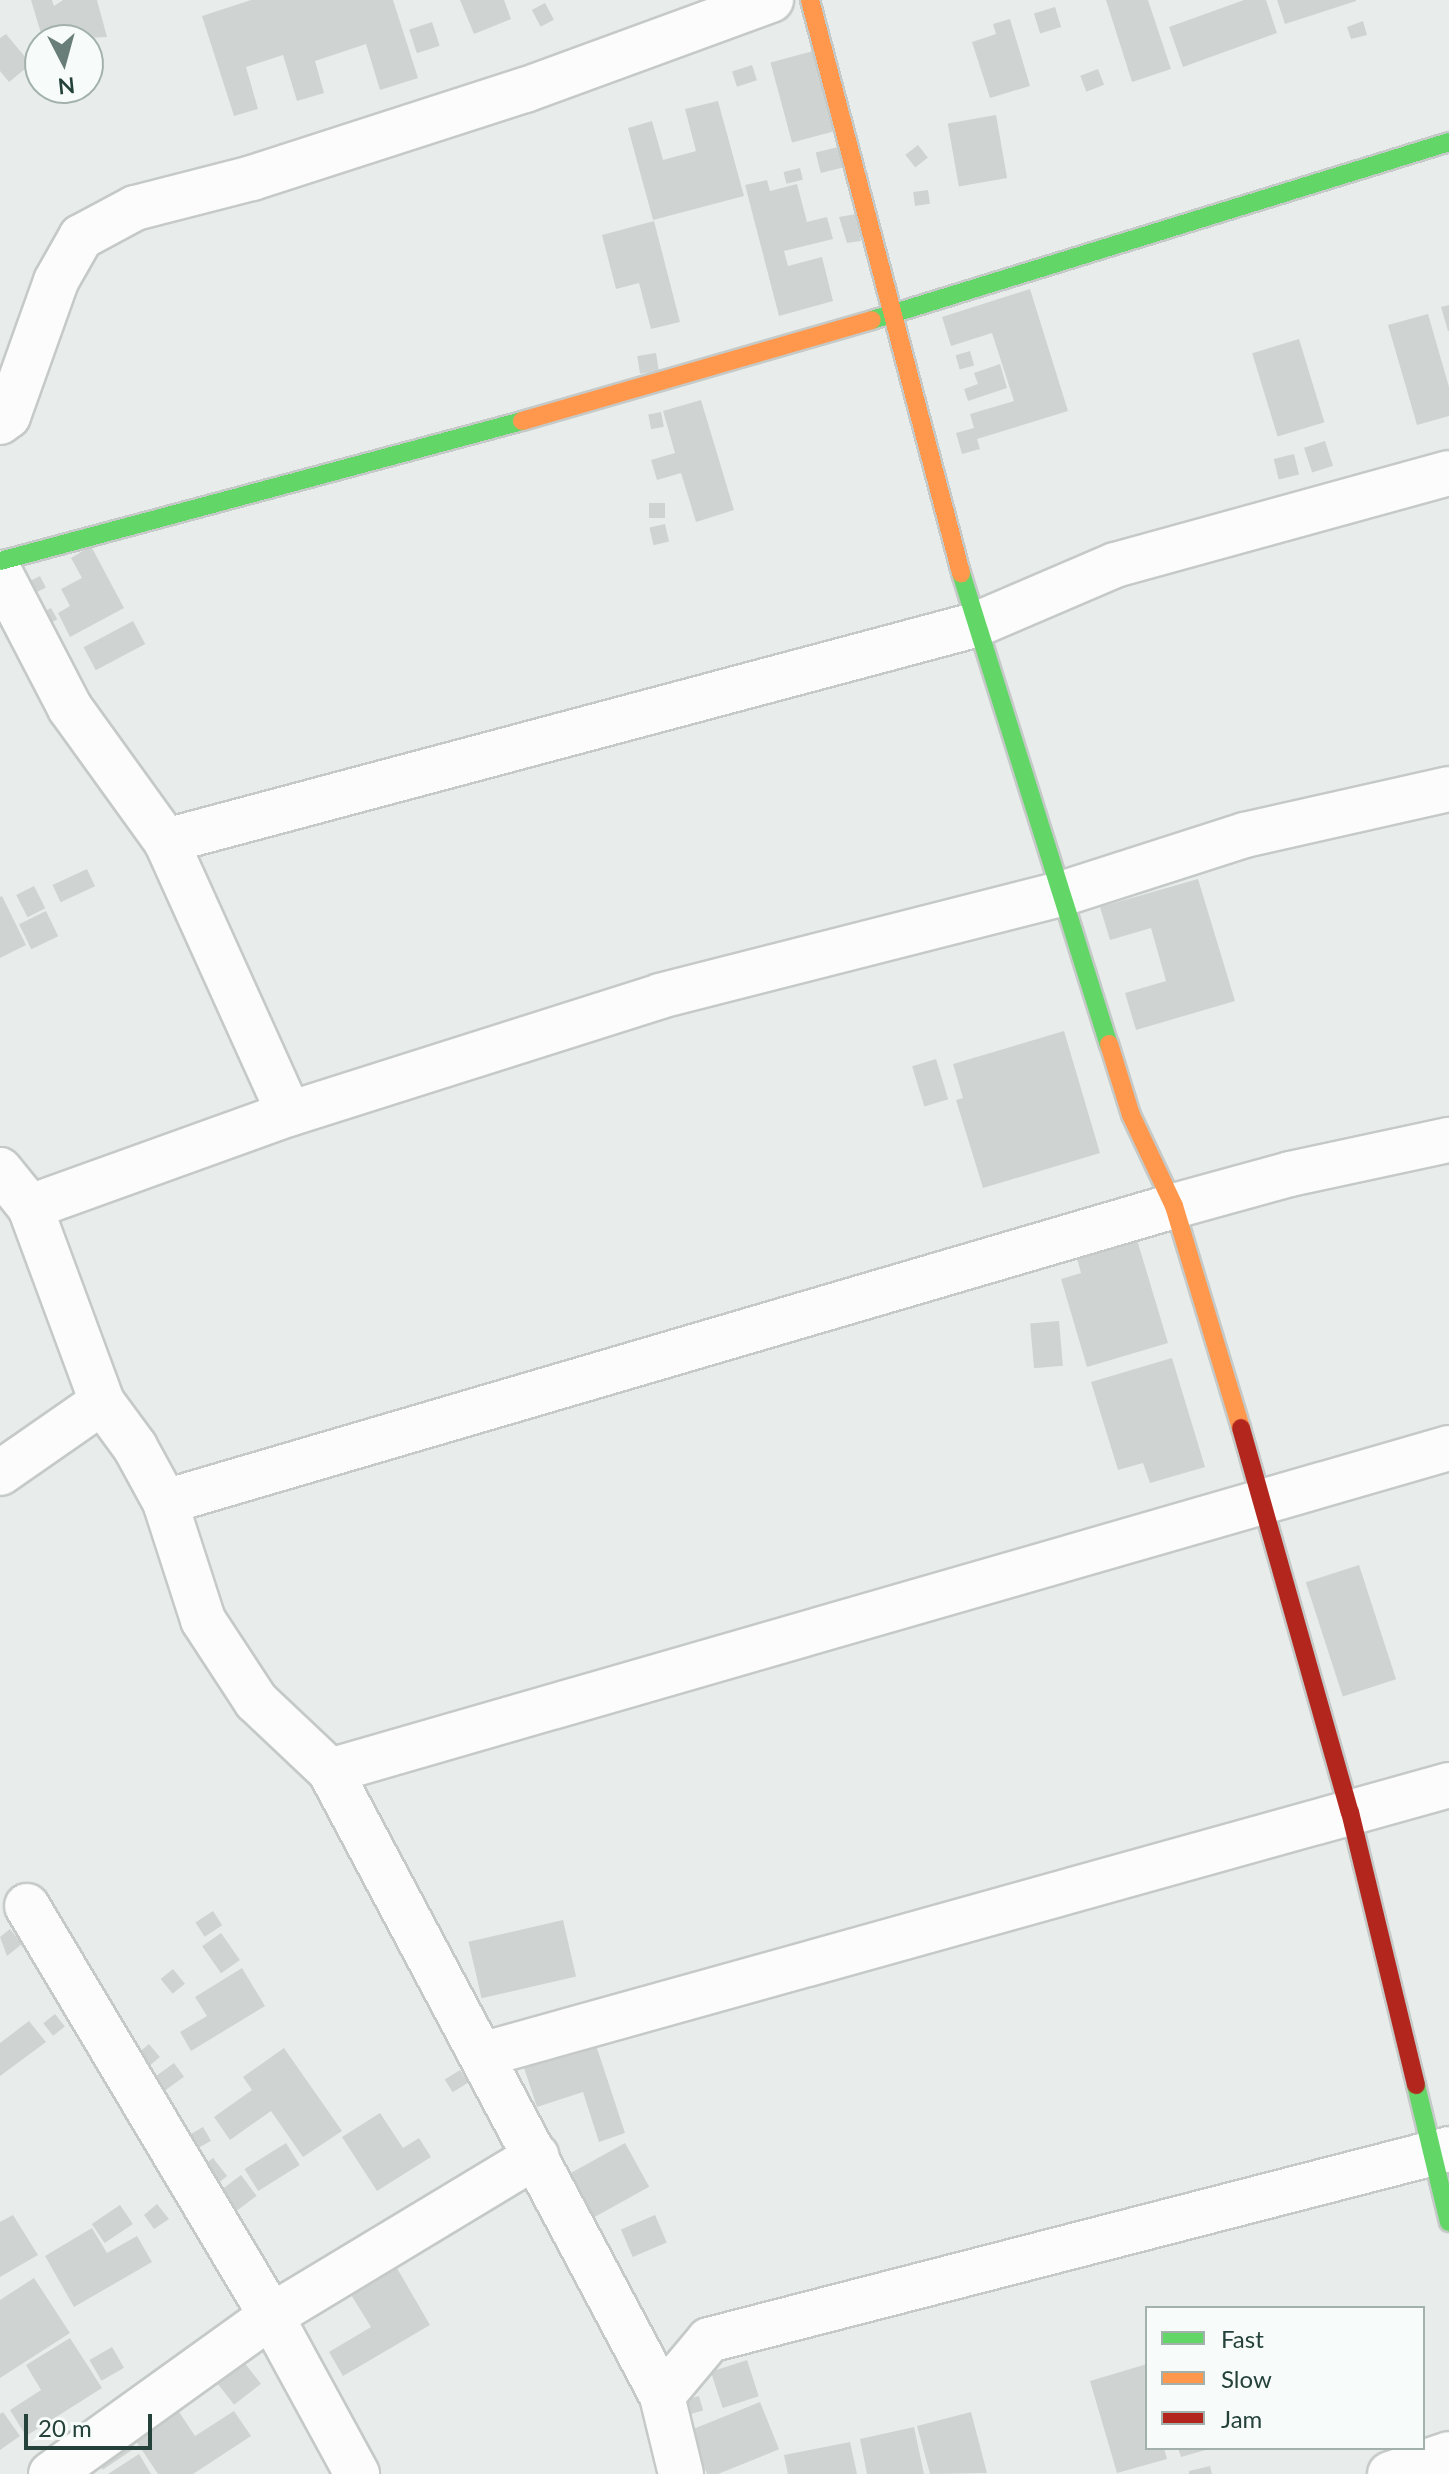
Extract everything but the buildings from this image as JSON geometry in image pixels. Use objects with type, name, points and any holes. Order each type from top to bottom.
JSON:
[{"type":"street","points":[[0,422],[8,416],[56,281],[81,237],[135,208],[252,178],[509,95],[771,0]]},
{"type":"street","points":[[810,0],[975,625],[1131,1115],[1174,1206],[1263,1499],[1350,1812],[1439,2152],[1449,2222]]},
{"type":"street","points":[[0,561],[475,435],[891,314],[1449,142]]},
{"type":"street","points":[[166,841],[975,625],[1115,565],[1449,473]]},
{"type":"street","points":[[0,573],[70,708],[166,841],[289,1114]]},
{"type":"street","points":[[30,1207],[289,1114],[660,996],[1061,894],[1245,835],[1449,789]]},
{"type":"street","points":[[165,1502],[1174,1206],[1290,1174],[1449,1140]]},
{"type":"street","points":[[0,1170],[30,1207],[102,1402],[135,1447],[165,1502],[203,1620],[256,1701],[330,1771],[485,2054],[662,2396],[681,2474]]},
{"type":"street","points":[[0,1473],[102,1402]]},
{"type":"street","points":[[330,1771],[1263,1499],[1449,1448]]},
{"type":"street","points":[[485,2054],[1449,1785]]},
{"type":"street","points":[[27,1906],[271,2316],[357,2474]]},
{"type":"street","points":[[662,2396],[709,2340],[1439,2152]]},
{"type":"street","points":[[51,2474],[271,2316],[536,2156]]},
{"type":"street","points":[[1390,2474],[1449,2454]]},
{"type":"traffic: fast","points":[[872,320],[1449,142]]},
{"type":"traffic: fast","points":[[0,561],[522,421]]},
{"type":"traffic: fast","points":[[961,573],[1109,1044]]},
{"type":"traffic: fast","points":[[1416,2085],[1449,2222]]},
{"type":"traffic: slow","points":[[810,0],[961,573]]},
{"type":"traffic: slow","points":[[522,421],[872,320]]},
{"type":"traffic: slow","points":[[1109,1044],[1131,1115],[1174,1206],[1241,1428]]},
{"type":"traffic: jam","points":[[1241,1428],[1350,1812],[1416,2085]]}]
